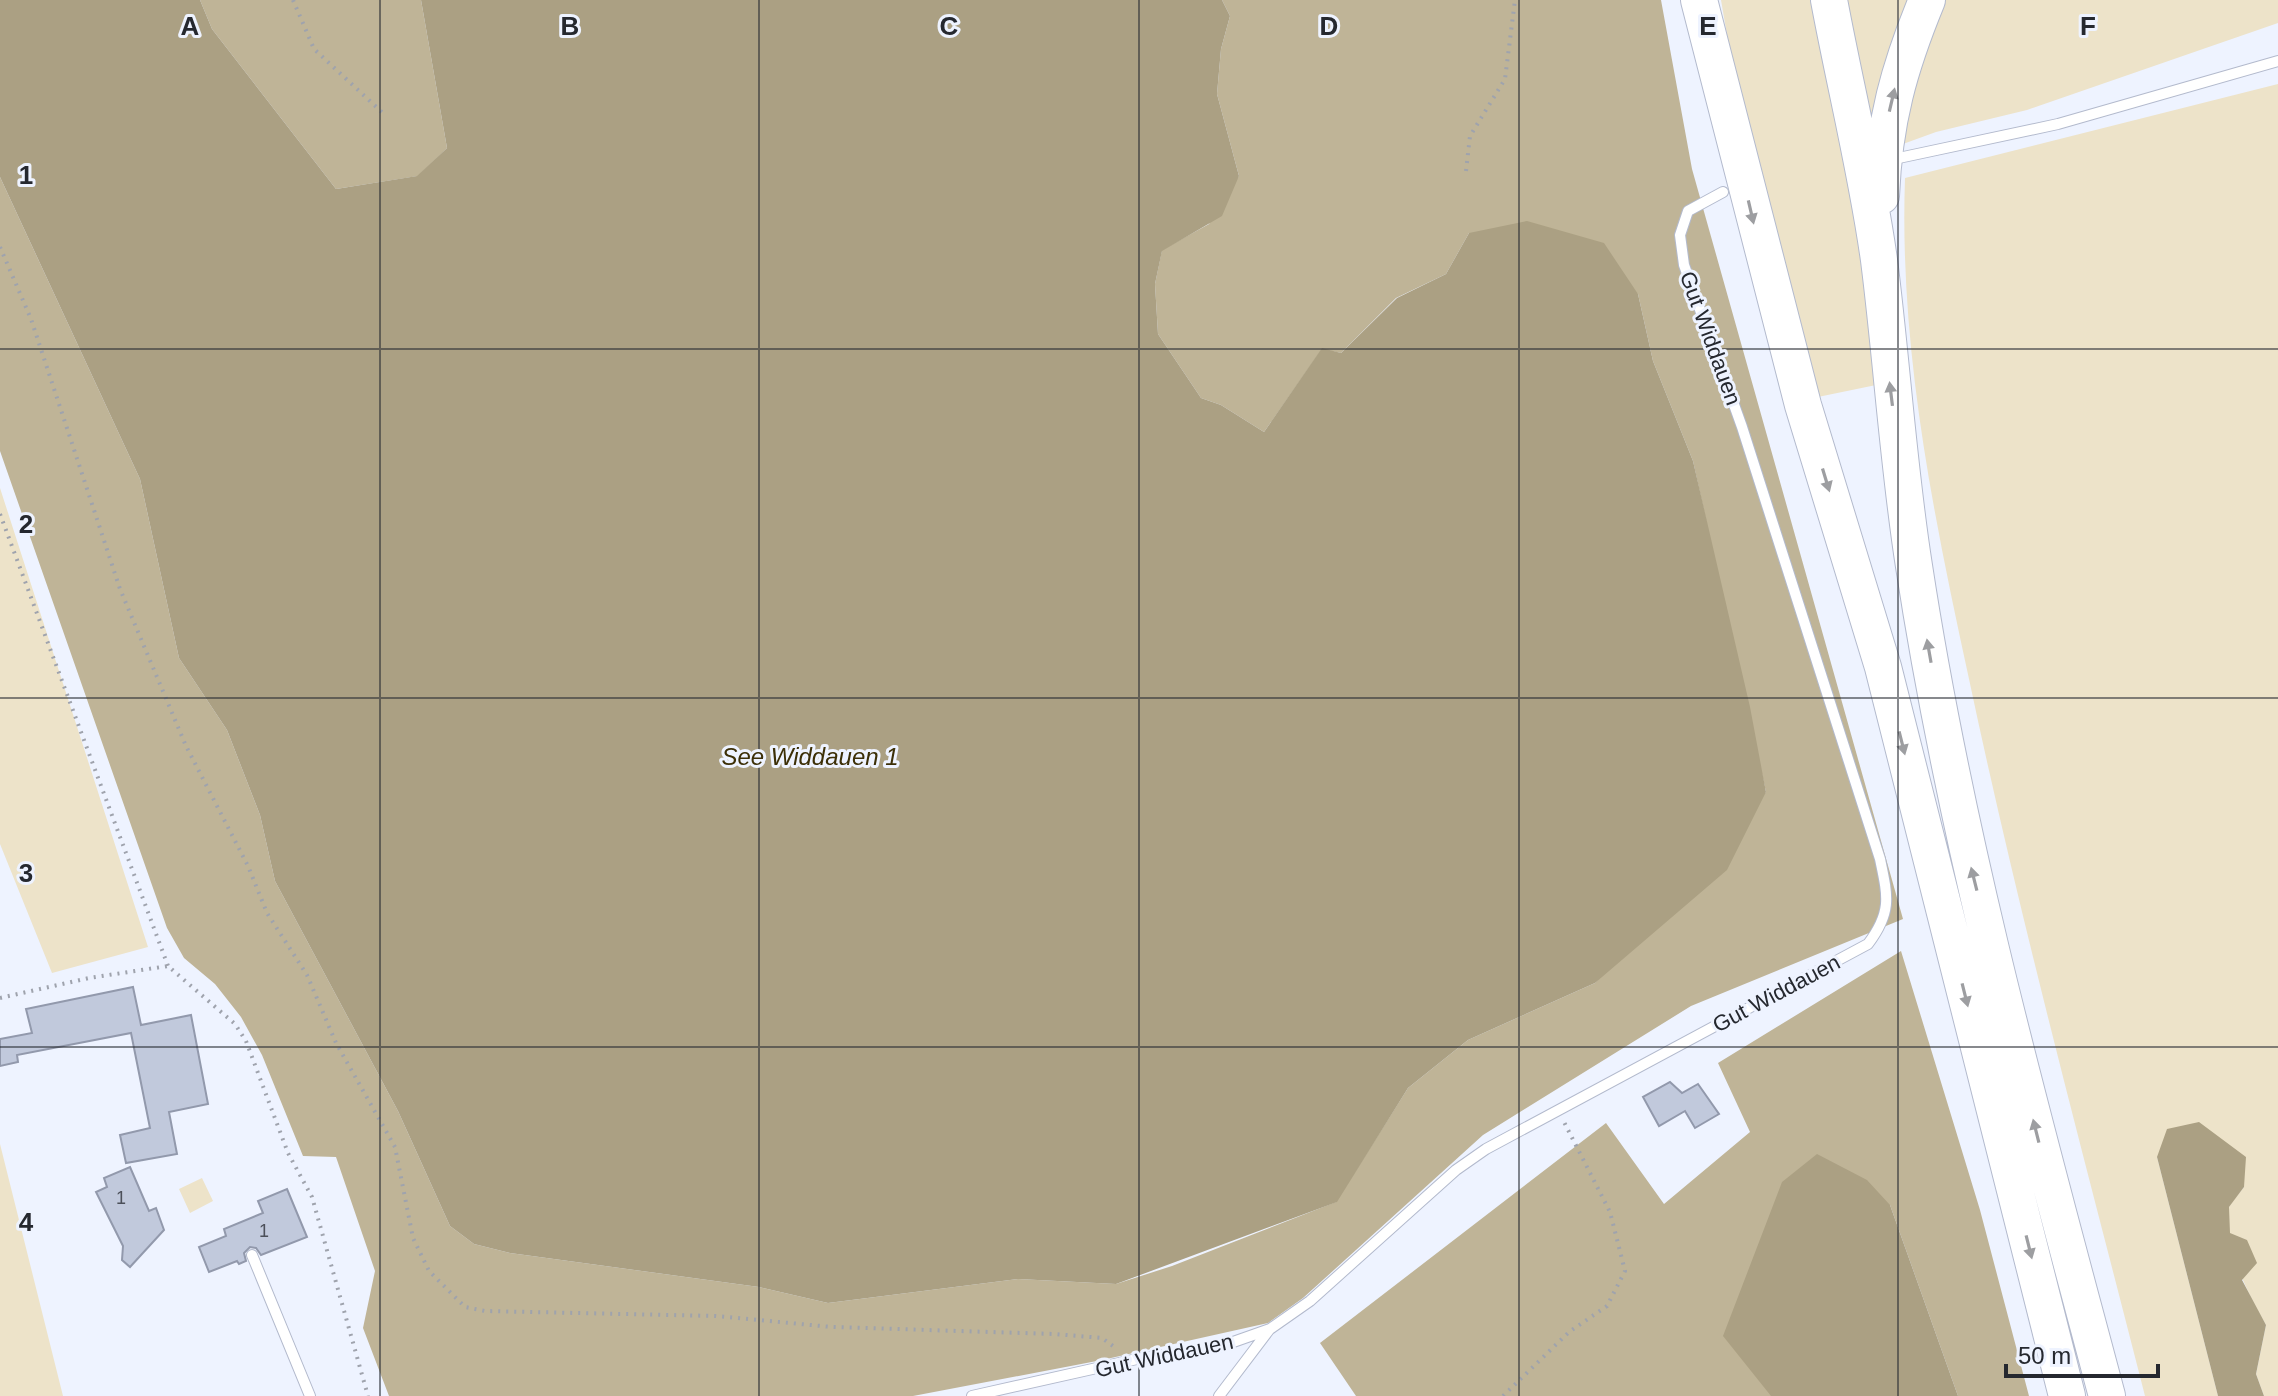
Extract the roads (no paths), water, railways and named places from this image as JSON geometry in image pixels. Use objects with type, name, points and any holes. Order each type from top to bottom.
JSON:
[{"type":"highway","points":[[1699,0],[1803,405],[1883,667],[2067,1396]]},
{"type":"highway","points":[[1710,0],[1728,108]]},
{"type":"highway","points":[[1829,0],[1879,261],[1889,378],[1914,566],[1951,769],[2035,1127],[2107,1396]]},
{"type":"highway","points":[[1879,261],[1886,127],[1894,87],[1927,0]]},
{"type":"lane","points":[[1894,159],[2058,124],[2278,61]]},
{"type":"lane","name":"Gut Widdauen","points":[[972,1396],[1137,1359],[1219,1347],[1270,1329],[1310,1301],[1456,1170],[1558,1109],[1868,944],[1886,920],[1886,889],[1880,859],[1742,427],[1684,265],[1680,235],[1688,211],[1723,192]]},
{"type":"lane","points":[[252,1255],[310,1396]]},
{"type":"lane","points":[[1219,1396],[1270,1329]]},
{"type":"water","name":"See Widdauen 1","points":[[0,0],[200,0],[212,29],[336,189],[417,176],[447,148],[421,0],[1222,0],[1230,16],[1221,49],[1217,94],[1239,176],[1222,216],[1162,251],[1155,284],[1158,334],[1201,398],[1221,405],[1264,432],[1322,348],[1341,353],[1397,298],[1446,274],[1469,233],[1527,221],[1604,243],[1638,294],[1653,361],[1693,461],[1750,707],[1766,792],[1727,870],[1595,983],[1468,1040],[1408,1088],[1337,1202],[1116,1284],[1018,1279],[828,1303],[759,1287],[510,1253],[474,1244],[450,1226],[398,1111],[275,881],[260,815],[227,730],[179,658],[140,479],[0,177]]},
{"type":"water","points":[[2199,1122],[2246,1157],[2244,1187],[2229,1207],[2230,1233],[2247,1240],[2257,1263],[2242,1280],[2266,1325],[2256,1374],[2264,1396],[2218,1396],[2157,1157],[2167,1129]]},
{"type":"water","points":[[1817,1154],[1867,1180],[1890,1205],[1958,1396],[1771,1396],[1723,1336],[1782,1182]]}]
